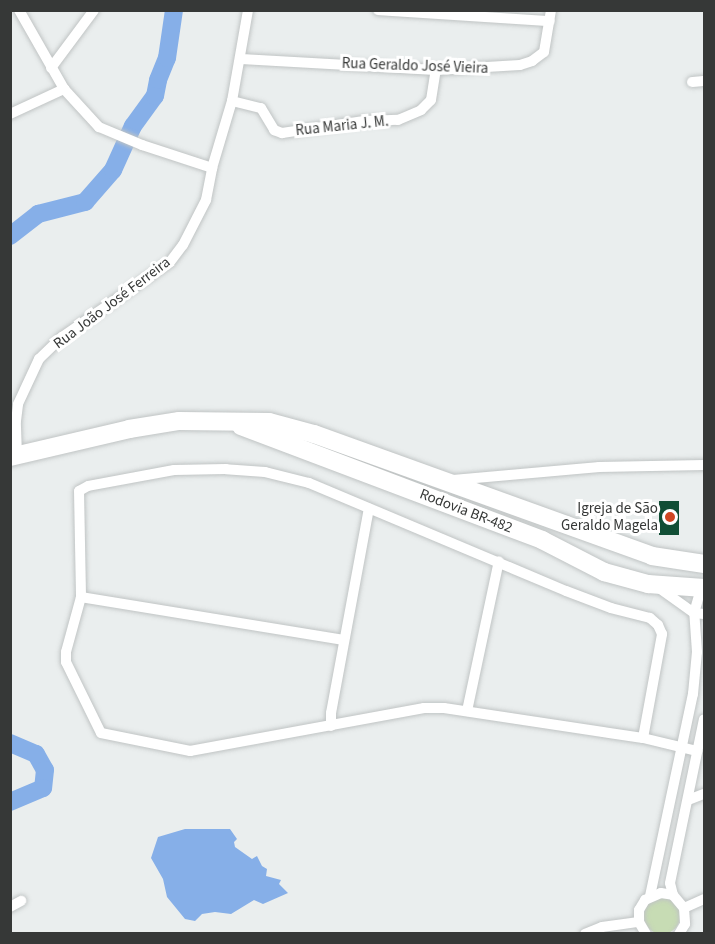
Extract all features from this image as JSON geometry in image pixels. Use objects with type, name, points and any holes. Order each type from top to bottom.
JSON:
[{"type":"highway","name":"Rodovia BR-482","points":[[228,421],[542,540],[604,572],[648,584],[703,591]]},
{"type":"highway","name":"Rodovia BR-482","points":[[14,456],[169,423],[269,422],[314,434],[652,556],[702,564]]},
{"type":"highway","points":[[702,564],[703,591]]},
{"type":"street","points":[[19,10],[64,89],[93,122],[118,136],[212,168]]},
{"type":"street","points":[[51,68],[94,10]]},
{"type":"street","name":"Rua João José Ferreira","points":[[14,456],[18,404],[39,359],[62,337],[170,261],[183,245],[206,200],[212,168],[232,101],[248,10]]},
{"type":"street","points":[[378,10],[550,16]]},
{"type":"street","name":"Rua Geraldo José Vieira","points":[[241,59],[436,70],[498,68],[532,61],[544,52],[550,16]]},
{"type":"street","name":"Rua Maria J. M.","points":[[232,101],[261,108],[274,129],[282,133],[364,121],[398,120],[421,110],[431,100],[436,70]]},
{"type":"street","points":[[692,82],[705,81]]},
{"type":"street","points":[[10,114],[64,89]]},
{"type":"street","points":[[446,481],[526,476],[599,467],[705,465]]},
{"type":"street","points":[[643,738],[662,634],[658,625],[650,618],[611,608],[566,591],[309,483],[265,472],[174,470],[88,486],[79,491],[77,504],[81,597],[66,652],[66,662],[101,733],[190,751],[424,708],[467,711],[643,738],[681,749],[697,751]]},
{"type":"street","points":[[331,726],[344,640],[369,508]]},
{"type":"street","points":[[467,711],[499,561]]},
{"type":"street","points":[[648,584],[672,596],[699,614]]},
{"type":"street","points":[[650,896],[681,749],[700,685],[697,627],[703,591]]},
{"type":"street","points":[[81,597],[344,640]]},
{"type":"street","points":[[679,933],[685,924],[684,908],[673,895],[670,883],[705,719]]},
{"type":"street","points":[[687,800],[705,794]]},
{"type":"street","points":[[646,933],[639,922],[642,904],[650,896],[661,893],[673,895]]},
{"type":"street","points":[[684,908],[705,899]]},
{"type":"street","points":[[10,907],[21,901]]},
{"type":"street","points":[[585,933],[602,927],[639,922]]},
{"type":"green space","points":[[662,898],[674,904],[680,916],[674,928],[662,934],[650,928],[644,916],[650,904]]},
{"type":"water","points":[[185,829],[230,829],[237,839],[234,842],[235,847],[252,859],[257,856],[262,866],[267,869],[266,876],[281,880],[279,884],[288,893],[263,904],[254,900],[231,914],[215,912],[202,914],[195,921],[185,919],[167,897],[163,879],[151,858],[158,837]]},
{"type":"building","name":"Igreja de São Geraldo Magela","points":[[659,501],[679,501],[679,535],[659,535]]},
{"type":"waterway","points":[[10,236],[38,214],[85,202],[113,170],[133,126],[155,96],[158,80],[167,58],[174,10]]},
{"type":"waterway","points":[[10,743],[36,754],[45,770],[43,788],[10,802]]},
{"type":"place","name":"Igreja de São Geraldo Magela","points":[[670,517]]}]
